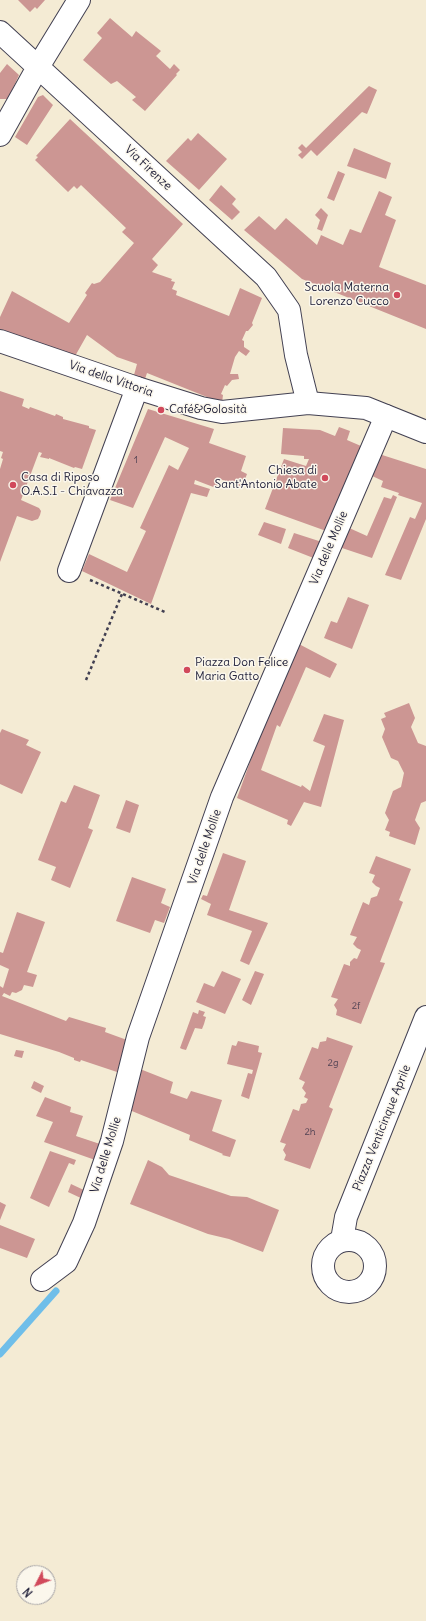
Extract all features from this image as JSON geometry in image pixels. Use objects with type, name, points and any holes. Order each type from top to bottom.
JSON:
[{"type":"street","points":[[0,135],[38,67],[79,0]]},
{"type":"street","name":"Via Firenze","points":[[0,32],[266,277],[289,310],[296,355],[308,403]]},
{"type":"street","name":"Via della Vittoria","points":[[0,341],[137,388],[201,408],[222,412],[266,406],[308,403]]},
{"type":"street","points":[[69,571],[137,388]]},
{"type":"street","points":[[308,403],[366,408],[426,432]]},
{"type":"street","name":"Via delle Mollie","points":[[42,1280],[66,1262],[84,1223],[112,1141],[138,1037],[222,797],[386,416]]},
{"type":"street","name":"Piazza Venticinque Aprile","points":[[342,1240],[346,1217],[426,1017]]},
{"type":"path","points":[[69,571],[165,612]]},
{"type":"path","points":[[86,680],[122,594]]},
{"type":"building","points":[[18,0],[45,0],[37,9],[35,7],[30,12]]},
{"type":"building","points":[[110,18],[132,37],[136,31],[161,51],[156,56],[170,69],[174,64],[180,70],[145,111],[132,100],[136,97],[117,81],[111,84],[83,60],[102,38],[97,33]]},
{"type":"building","points":[[7,64],[19,75],[8,99],[0,99],[0,73]]},
{"type":"building","points":[[369,86],[377,90],[367,114],[362,112],[317,156],[311,150],[302,159],[298,155],[302,152],[298,148],[302,144],[306,148]]},
{"type":"building","points":[[43,95],[53,105],[27,145],[15,137],[38,97]]},
{"type":"building","points":[[70,119],[183,224],[152,259],[158,265],[152,272],[172,279],[171,281],[175,282],[172,289],[177,291],[176,295],[229,316],[240,288],[262,298],[252,323],[253,325],[248,331],[246,331],[242,340],[244,341],[244,347],[250,351],[246,356],[239,351],[235,357],[230,374],[238,374],[239,379],[232,380],[227,386],[225,385],[221,394],[223,395],[222,403],[147,373],[145,379],[134,375],[137,364],[117,357],[87,335],[74,358],[0,329],[0,317],[12,291],[69,323],[87,295],[85,293],[92,283],[94,284],[100,282],[134,243],[122,232],[126,228],[81,185],[77,189],[74,186],[68,192],[35,160],[38,157],[36,156]]},
{"type":"building","points":[[198,133],[227,159],[199,190],[166,161],[188,138],[191,141]]},
{"type":"building","points":[[354,148],[391,163],[386,179],[347,166]]},
{"type":"building","points":[[338,171],[345,174],[334,201],[327,198]]},
{"type":"building","points":[[221,185],[236,199],[232,204],[240,212],[232,220],[209,200]]},
{"type":"building","points":[[379,191],[392,197],[385,215],[396,220],[379,267],[426,285],[426,329],[302,279],[244,230],[259,216],[275,230],[286,218],[317,245],[321,235],[343,245],[350,229],[361,233]]},
{"type":"building","points":[[321,208],[328,215],[322,231],[317,229],[320,220],[315,215]]},
{"type":"building","name":"Casa di Riposo O.A.S.I - Chiavazza","points":[[0,391],[24,399],[22,406],[29,409],[30,407],[55,416],[56,414],[63,417],[63,419],[89,426],[89,428],[96,430],[82,469],[74,468],[49,458],[40,457],[42,453],[39,452],[21,500],[39,508],[41,511],[40,515],[38,519],[32,521],[17,516],[0,562],[0,469],[3,459],[1,458],[3,452],[0,451]]},
{"type":"building","points":[[148,409],[214,429],[209,443],[246,456],[241,471],[247,474],[242,487],[220,479],[216,488],[195,480],[194,484],[210,489],[207,497],[191,493],[151,604],[82,571],[89,554],[127,572],[146,531],[140,528],[169,465],[178,470],[189,448],[165,437],[133,508],[110,500]]},
{"type":"building","name":"Chiesa di Sant'Antonio Abate","points":[[339,427],[350,431],[347,440],[361,446],[329,532],[265,509],[284,459],[306,466],[309,459],[304,459],[304,456],[281,454],[283,428],[320,430],[335,436]]},
{"type":"building","points":[[379,454],[426,469],[426,519],[401,580],[385,575],[410,517],[415,519],[422,503],[398,495],[399,493],[381,487],[383,481],[370,475]]},
{"type":"building","points":[[393,495],[397,497],[372,558],[339,547],[347,527],[367,536],[384,497],[391,499]]},
{"type":"building","points":[[264,522],[286,529],[281,544],[258,535]]},
{"type":"building","points":[[294,533],[322,542],[316,559],[288,548]]},
{"type":"building","points":[[348,597],[369,605],[352,649],[324,638],[331,621],[337,623]]},
{"type":"building","points":[[297,643],[337,664],[330,678],[306,667],[280,727],[277,725],[261,770],[301,787],[302,785],[310,791],[325,746],[313,741],[324,714],[344,720],[321,807],[304,802],[291,826],[287,824],[288,820],[237,798],[263,726]]},
{"type":"building","points":[[409,703],[415,718],[411,727],[418,743],[426,746],[426,801],[421,803],[415,820],[420,828],[415,845],[389,836],[390,832],[385,830],[389,820],[385,813],[393,791],[401,787],[404,773],[398,761],[391,758],[382,737],[385,729],[381,719],[386,717],[384,713]]},
{"type":"building","points":[[2,729],[29,740],[26,745],[41,752],[22,794],[0,784],[0,733]]},
{"type":"building","points":[[74,785],[100,795],[88,828],[93,830],[70,888],[51,880],[56,867],[38,860],[61,801],[66,803]]},
{"type":"building","points":[[126,800],[139,805],[130,833],[116,828]]},
{"type":"building","points":[[223,853],[246,861],[229,910],[268,923],[249,965],[240,961],[252,931],[207,915],[211,904],[201,899],[203,895],[207,896]]},
{"type":"building","points":[[376,856],[411,869],[399,900],[403,902],[380,962],[385,963],[361,1024],[336,1015],[337,1010],[334,1005],[338,999],[331,997],[344,964],[350,966],[350,962],[354,958],[357,959],[361,950],[353,944],[357,937],[350,935],[363,902],[369,905],[371,898],[377,896],[380,888],[372,882],[375,875],[369,873]]},
{"type":"building","points":[[132,877],[166,889],[161,903],[170,907],[164,923],[155,920],[150,933],[116,921]]},
{"type":"building","points":[[17,912],[45,922],[27,972],[37,975],[33,987],[24,985],[22,990],[16,993],[12,992],[10,996],[4,993],[2,996],[66,1021],[69,1017],[106,1028],[105,1032],[127,1040],[117,1072],[81,1060],[80,1062],[59,1052],[0,1034],[0,986],[3,988],[9,969],[0,965],[0,952],[3,953]]},
{"type":"building","points":[[222,971],[241,979],[225,1014],[196,1002],[204,983],[214,987]]},
{"type":"building","points":[[255,971],[264,974],[251,1005],[242,1000]]},
{"type":"building","points":[[199,1010],[205,1012],[203,1016],[206,1017],[202,1029],[195,1028],[186,1050],[182,1049],[180,1048],[193,1012],[198,1014]]},
{"type":"building","points":[[327,1037],[353,1046],[329,1107],[333,1109],[310,1169],[284,1160],[286,1155],[283,1150],[286,1144],[280,1142],[293,1109],[299,1111],[301,1104],[306,1103],[308,1099],[304,1097],[306,1093],[302,1088],[305,1082],[299,1079],[312,1047],[318,1049],[320,1042],[326,1041]]},
{"type":"building","points":[[238,1041],[259,1046],[258,1052],[262,1053],[249,1099],[241,1096],[248,1073],[252,1074],[253,1070],[227,1064],[232,1045],[236,1046]]},
{"type":"building","points":[[16,1050],[24,1051],[22,1058],[14,1056]]},
{"type":"building","points":[[140,1069],[173,1082],[170,1093],[187,1099],[191,1091],[222,1100],[212,1131],[236,1140],[230,1157],[222,1155],[223,1154],[189,1140],[190,1135],[127,1109]]},
{"type":"building","points":[[34,1081],[44,1086],[41,1093],[31,1088]]},
{"type":"building","points":[[45,1097],[71,1107],[70,1112],[83,1116],[76,1136],[103,1145],[98,1161],[44,1142],[53,1122],[36,1116]]},
{"type":"building","points":[[50,1151],[76,1160],[74,1165],[69,1163],[49,1207],[30,1198]]},
{"type":"building","points":[[148,1160],[162,1167],[169,1175],[231,1196],[247,1197],[279,1210],[263,1252],[229,1239],[208,1234],[130,1204]]},
{"type":"building","points":[[71,1184],[88,1192],[85,1200],[68,1192]]},
{"type":"building","points":[[0,1202],[6,1205],[0,1220]]},
{"type":"building","points":[[0,1225],[35,1239],[27,1258],[0,1248]]},
{"type":"waterway","points":[[0,1354],[56,1291]]},
{"type":"place","name":"Scuola Materna Lorenzo Cucco","points":[[397,295]]},
{"type":"place","name":"Café&Golosità","points":[[161,410]]},
{"type":"place","name":"Chiesa di Sant'Antonio Abate","points":[[325,478]]},
{"type":"place","name":"Casa di Riposo O.A.S.I - Chiavazza","points":[[13,485]]},
{"type":"place","name":"Piazza Don Felice Maria Gatto","points":[[187,670]]}]
